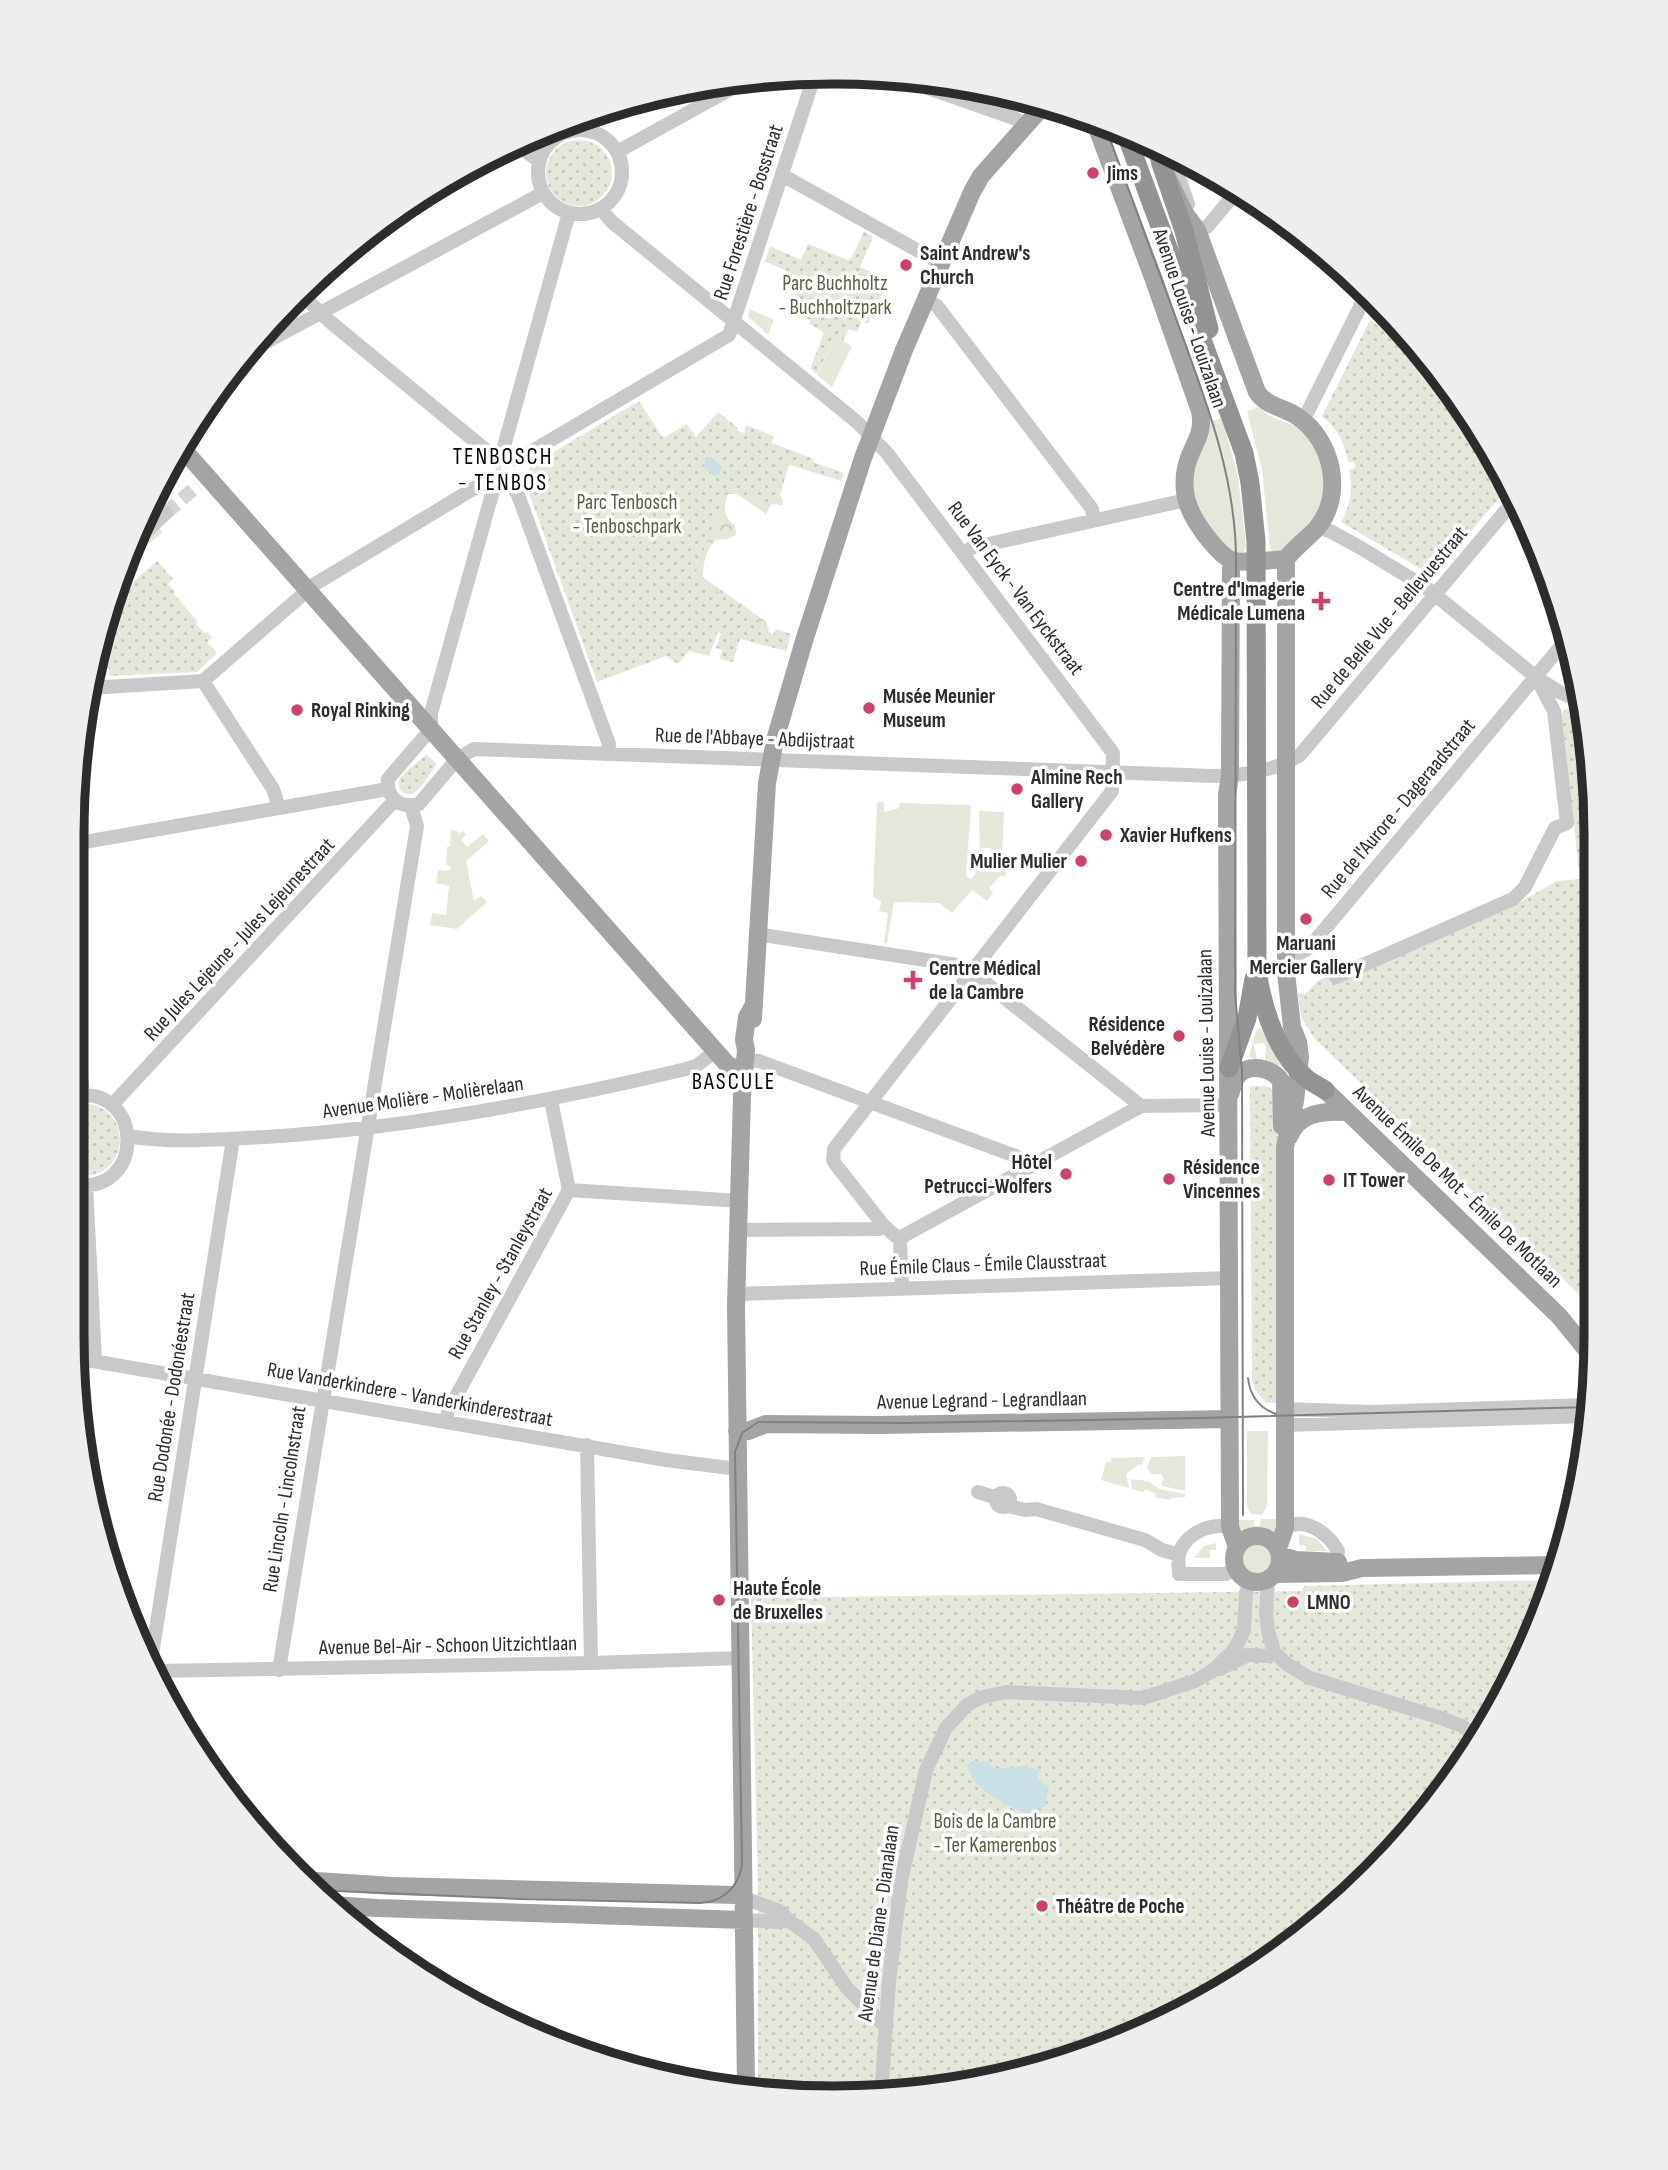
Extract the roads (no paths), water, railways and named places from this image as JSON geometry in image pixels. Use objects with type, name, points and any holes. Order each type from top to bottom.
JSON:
[{"type":"highway","name":"Avenue Louise - Louizalaan","points":[[1130,145],[1244,453],[1260,560]]},
{"type":"highway","name":"Avenue Louise - Louizalaan","points":[[1142,151],[1250,436],[1263,511],[1260,560],[1257,968],[1263,1000],[1285,1050],[1325,1090]]},
{"type":"highway","points":[[1167,161],[1210,330]]},
{"type":"highway","name":"Avenue Louise - Louizalaan","points":[[1260,772],[1267,979],[1279,1016],[1300,1064]]},
{"type":"highway","points":[[1228,1068],[1247,1017],[1257,968]]},
{"type":"main road","points":[[746,2081],[744,1920],[737,1897],[743,1872],[737,1431],[738,1230],[744,1040],[747,1017],[752,1009],[767,783],[775,740],[804,641],[870,436],[981,176],[1037,113]]},
{"type":"main road","name":"Avenue Louise - Louizalaan","points":[[1099,133],[1200,411],[1202,431],[1189,456],[1184,485],[1186,500]]},
{"type":"main road","name":"Avenue Louise - Louizalaan","points":[[1167,161],[1184,212],[1195,226],[1258,392],[1268,404],[1291,412],[1314,431],[1324,445],[1332,470],[1331,496],[1326,512],[1318,527],[1286,559],[1286,955],[1292,1027],[1298,1042],[1300,1064],[1285,1147],[1285,1528],[1279,1551]]},
{"type":"main road","points":[[186,455],[203,481],[307,590],[727,1064],[745,1060]]},
{"type":"main road","points":[[1186,500],[1192,517],[1218,550],[1231,560],[1286,559]]},
{"type":"main road","name":"Avenue Louise - Louizalaan","points":[[1231,560],[1230,776],[1227,795],[1229,1419],[1230,1527],[1237,1547]]},
{"type":"main road","points":[[1229,1102],[1236,1078],[1246,1069],[1257,1068],[1277,1075],[1281,1081],[1282,1134],[1285,1147]]},
{"type":"main road","name":"Avenue Émile De Mot - Émile De Motlaan","points":[[1325,1090],[1559,1316],[1584,1346]]},
{"type":"main road","points":[[1285,1147],[1298,1121],[1324,1111],[1347,1111]]},
{"type":"main road","name":"Avenue Émile De Mot - Émile De Motlaan","points":[[1559,1316],[1584,1333]]},
{"type":"main road","name":"Avenue Legrand - Legrandlaan","points":[[737,1431],[748,1431],[766,1424],[879,1425],[1229,1419]]},
{"type":"main road","points":[[1362,1568],[1334,1561],[1296,1560],[1279,1551],[1265,1537],[1257,1536],[1242,1541],[1233,1561],[1242,1578],[1264,1579],[1342,1573],[1362,1568],[1548,1565]]},
{"type":"main road","points":[[1264,1579],[1280,1565],[1279,1551]]},
{"type":"main road","points":[[320,1881],[737,1897]]},
{"type":"main road","points":[[346,1906],[744,1920]]},
{"type":"street","name":"Rue Forestière - Bosstraat","points":[[734,322],[811,85]]},
{"type":"street","points":[[934,90],[1016,119],[1025,126]]},
{"type":"street","points":[[617,152],[726,92]]},
{"type":"street","points":[[591,131],[593,124]]},
{"type":"street","points":[[556,138],[547,144],[539,161],[539,183],[543,192],[558,208],[569,213],[580,214],[601,209],[610,202],[620,185],[622,173],[617,152],[606,138],[591,131],[576,130]]},
{"type":"street","points":[[525,151],[539,161]]},
{"type":"street","points":[[782,174],[942,264]]},
{"type":"street","points":[[269,341],[543,192]]},
{"type":"street","points":[[1195,226],[1207,226],[1231,198]]},
{"type":"street","name":"Rue Van Eyck - Van Eyckstraat","points":[[601,209],[612,222],[845,412],[887,453],[1113,753],[1113,773]]},
{"type":"street","points":[[430,729],[431,713],[491,483],[488,472],[498,453],[569,213]]},
{"type":"street","points":[[926,300],[937,306],[1091,509],[1094,520]]},
{"type":"street","points":[[308,301],[498,453],[514,455],[517,460]]},
{"type":"street","points":[[1302,419],[1362,302]]},
{"type":"street","points":[[98,687],[203,681],[307,590],[491,483],[506,487],[511,482],[517,460],[729,335],[734,322]]},
{"type":"street","points":[[511,482],[609,744],[608,753]]},
{"type":"street","points":[[964,554],[971,548],[1186,500]]},
{"type":"street","name":"Rue de Belle Vue - Bellevuestraat","points":[[1260,772],[1286,764],[1300,755],[1509,507]]},
{"type":"street","points":[[149,529],[166,513]]},
{"type":"street","points":[[1318,527],[1331,531],[1361,548],[1436,595],[1536,677],[1572,697]]},
{"type":"street","name":"Rue de l'Aurore - Dageraadstraat","points":[[1286,955],[1297,955],[1309,947],[1560,648]]},
{"type":"street","points":[[1336,977],[1513,899],[1525,887],[1555,828],[1567,823],[1554,711],[1536,677]]},
{"type":"street","points":[[203,681],[273,789],[279,808]]},
{"type":"street","name":"Rue Jules Lejeune - Jules Lejeunestraat","points":[[112,1105],[391,794],[390,775],[430,729]]},
{"type":"street","name":"Rue de Belle Vue - Bellevuestraat","points":[[1286,734],[1315,737]]},
{"type":"street","name":"Rue de l'Abbaye - Abdijstraat","points":[[457,758],[474,749],[1113,773],[1230,776],[1260,772]]},
{"type":"street","points":[[84,842],[279,808],[391,794],[401,804],[411,806],[419,804],[457,758]]},
{"type":"street","points":[[900,1240],[884,1226],[833,1160],[834,1149],[1112,791],[1113,773]]},
{"type":"street","name":"Rue Lincoln - Lincolnstraat","points":[[279,1670],[416,826],[411,806]]},
{"type":"street","points":[[756,934],[958,965],[972,972],[1141,1106]]},
{"type":"street","name":"Avenue Molière - Molièrelaan","points":[[128,1136],[154,1140],[233,1139],[448,1117],[551,1100],[696,1066],[716,1052]]},
{"type":"street","points":[[745,1060],[759,1061],[1018,1157],[1027,1168]]},
{"type":"street","points":[[84,1097],[99,1098],[112,1105],[123,1119],[128,1136],[126,1156],[115,1172],[105,1180],[84,1184]]},
{"type":"street","name":"Rue Stanley - Stanleystraat","points":[[446,1421],[448,1412],[569,1191],[551,1100]]},
{"type":"street","points":[[902,1288],[900,1240],[905,1234],[1141,1106],[1229,1102]]},
{"type":"street","name":"Rue Dodonée - Dodonéestraat","points":[[153,1650],[233,1139]]},
{"type":"street","points":[[569,1191],[740,1201]]},
{"type":"street","points":[[738,1230],[878,1229],[884,1226]]},
{"type":"street","points":[[84,1244],[94,1361]]},
{"type":"street","name":"Rue Émile Claus - Émile Clausstraat","points":[[737,1294],[1230,1278]]},
{"type":"street","name":"Rue Vanderkindere - Vanderkinderestraat","points":[[85,1360],[666,1460],[738,1469]]},
{"type":"street","points":[[1285,1417],[1580,1405]]},
{"type":"street","points":[[1285,1417],[1579,1416]]},
{"type":"street","points":[[587,1445],[591,1663]]},
{"type":"street","points":[[978,1492],[1025,1510],[1036,1509],[1145,1540],[1162,1550],[1181,1550]]},
{"type":"street","points":[[1285,1528],[1288,1525],[1302,1524],[1322,1532],[1338,1551],[1339,1555],[1334,1561]]},
{"type":"street","points":[[1230,1527],[1202,1530],[1191,1537],[1181,1550],[1179,1574],[1226,1574],[1235,1568]]},
{"type":"street","points":[[1264,1579],[1266,1614],[1274,1652],[1288,1665],[1310,1678],[1441,1718],[1471,1732]]},
{"type":"street","name":"Avenue de Diane - Dianalaan","points":[[882,2084],[888,1994],[901,1881],[914,1816],[935,1748],[956,1715],[982,1697],[1006,1692],[1106,1698],[1150,1697],[1195,1681],[1212,1671],[1233,1651],[1244,1630],[1246,1593],[1264,1579]]},
{"type":"street","points":[[1212,1671],[1227,1667],[1248,1655],[1269,1656],[1274,1652]]},
{"type":"street","name":"Avenue Bel-Air - Schoon Uitzichtlaan","points":[[163,1671],[741,1658]]},
{"type":"street","points":[[737,1897],[780,1911],[814,1939],[847,1988],[886,2026]]},
{"type":"street","points":[[744,1920],[788,1920]]},
{"type":"street","points":[[857,1996],[873,2002],[888,1994]]},
{"type":"water","points":[[706,457],[711,457],[722,467],[719,475],[713,476],[703,466]]},
{"type":"water","points":[[972,1761],[988,1762],[994,1769],[1022,1766],[1040,1770],[1037,1778],[1049,1787],[1045,1806],[1027,1814],[991,1795],[975,1782],[970,1774],[967,1765]]},
{"type":"tunnel","points":[[166,513],[198,485]]},
{"type":"tram line","points":[[1109,137],[1209,411],[1225,469],[1235,529],[1235,993],[1242,1071],[1243,1515]]},
{"type":"tram line","points":[[1248,1378],[1256,1400],[1276,1414]]},
{"type":"tram line","points":[[329,1891],[700,1903],[716,1900],[729,1892],[737,1880],[742,1864],[735,1452],[742,1433],[758,1422],[908,1423],[1200,1418],[1580,1407]]},
{"type":"place","name":"Jims","points":[[1093,173]]},
{"type":"place","name":"Saint Andrew's Church","points":[[906,265]]},
{"type":"place","name":"Centre d'Imagerie Médicale Lumena","points":[[1321,601]]},
{"type":"place","name":"Musée Meunier Museum","points":[[869,708]]},
{"type":"place","name":"Royal Rinking","points":[[297,710]]},
{"type":"place","name":"Almine Rech Gallery","points":[[1017,789]]},
{"type":"place","name":"Xavier Hufkens","points":[[1106,835]]},
{"type":"place","name":"Mulier Mulier","points":[[1081,861]]},
{"type":"place","name":"Maruani Mercier Gallery","points":[[1306,919]]},
{"type":"place","name":"Centre Médical de la Cambre","points":[[913,980]]},
{"type":"place","name":"Résidence Belvédère","points":[[1179,1036]]},
{"type":"place","name":"Hôtel Petrucci-Wolfers","points":[[1066,1174]]},
{"type":"place","name":"Résidence Vincennes","points":[[1169,1179]]},
{"type":"place","name":"IT Tower","points":[[1329,1180]]},
{"type":"place","name":"Haute École de Bruxelles","points":[[719,1600]]},
{"type":"place","name":"LMNO","points":[[1293,1602]]},
{"type":"place","name":"Théâtre de Poche","points":[[1042,1906]]},
{"type":"district","name":"TENBOSCH - TENBOS","points":[[503,469]]},
{"type":"district","name":"BASCULE","points":[[734,1081]]},
{"type":"park label","name":"Parc Buchholtz - Buchholtzpark","points":[[835,295]]},
{"type":"park label","name":"Parc Tenbosch - Tenboschpark","points":[[627,514]]},
{"type":"park label","name":"Bois de la Cambre - Ter Kamerenbos","points":[[995,1833]]}]
